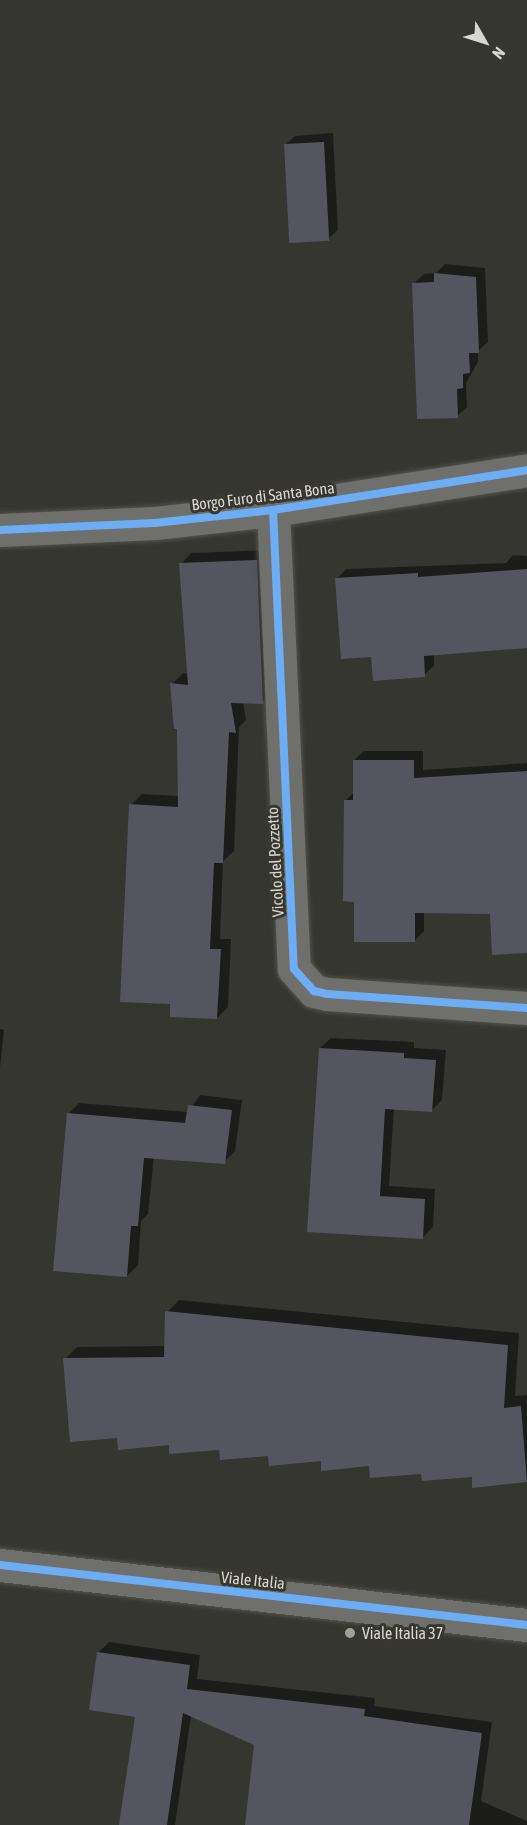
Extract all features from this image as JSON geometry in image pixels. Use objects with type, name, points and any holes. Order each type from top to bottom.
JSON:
[{"type":"street","name":"Borgo Furo di Santa Bona","points":[[0,530],[155,523],[273,510],[527,470]]},
{"type":"street","name":"Vicolo del Pozzetto","points":[[273,510],[294,969],[314,991],[327,994],[527,1008]]},
{"type":"street","name":"Viale Italia","points":[[0,1565],[514,1623]]},
{"type":"building","points":[[324,142],[329,241],[289,243],[284,144]]},
{"type":"building","points":[[434,273],[476,277],[479,353],[469,353],[470,373],[463,374],[463,388],[457,389],[458,418],[417,419],[412,283],[434,282]]},
{"type":"building","points":[[257,560],[263,704],[231,703],[236,733],[229,732],[223,863],[214,863],[210,949],[221,949],[217,1019],[170,1017],[170,1004],[120,1002],[129,804],[178,807],[177,729],[174,729],[170,683],[188,685],[179,563]]},
{"type":"building","points":[[527,569],[527,648],[424,656],[425,677],[373,681],[371,657],[341,659],[335,578],[418,573],[418,577]]},
{"type":"building","points":[[353,760],[414,760],[414,778],[527,771],[527,953],[492,955],[490,914],[415,913],[415,942],[354,942],[354,902],[343,901],[344,800],[353,800]]},
{"type":"building","points":[[319,1048],[404,1053],[404,1058],[436,1060],[432,1112],[385,1109],[380,1196],[425,1199],[423,1239],[307,1232]]},
{"type":"building","points":[[188,1105],[232,1110],[225,1164],[144,1158],[138,1226],[131,1226],[127,1277],[53,1271],[67,1113],[185,1123]]},
{"type":"building","points":[[165,1311],[508,1345],[504,1408],[521,1406],[527,1482],[472,1488],[472,1477],[422,1481],[421,1474],[370,1478],[369,1466],[321,1471],[321,1461],[269,1466],[268,1456],[220,1460],[219,1450],[169,1454],[169,1445],[118,1450],[117,1438],[70,1442],[63,1358],[164,1357]]},
{"type":"building","points":[[97,1652],[190,1665],[187,1689],[365,1709],[364,1716],[482,1733],[469,1825],[245,1825],[254,1745],[183,1713],[167,1825],[119,1825],[135,1717],[89,1710]]},
{"type":"cycle path","points":[[0,530],[155,523],[273,510],[527,470]]},
{"type":"cycle path","points":[[273,510],[294,969],[314,991],[327,994],[527,1008]]},
{"type":"cycle path","points":[[0,1565],[527,1625]]},
{"type":"place","name":"Viale Italia 37","points":[[350,1633]]}]
